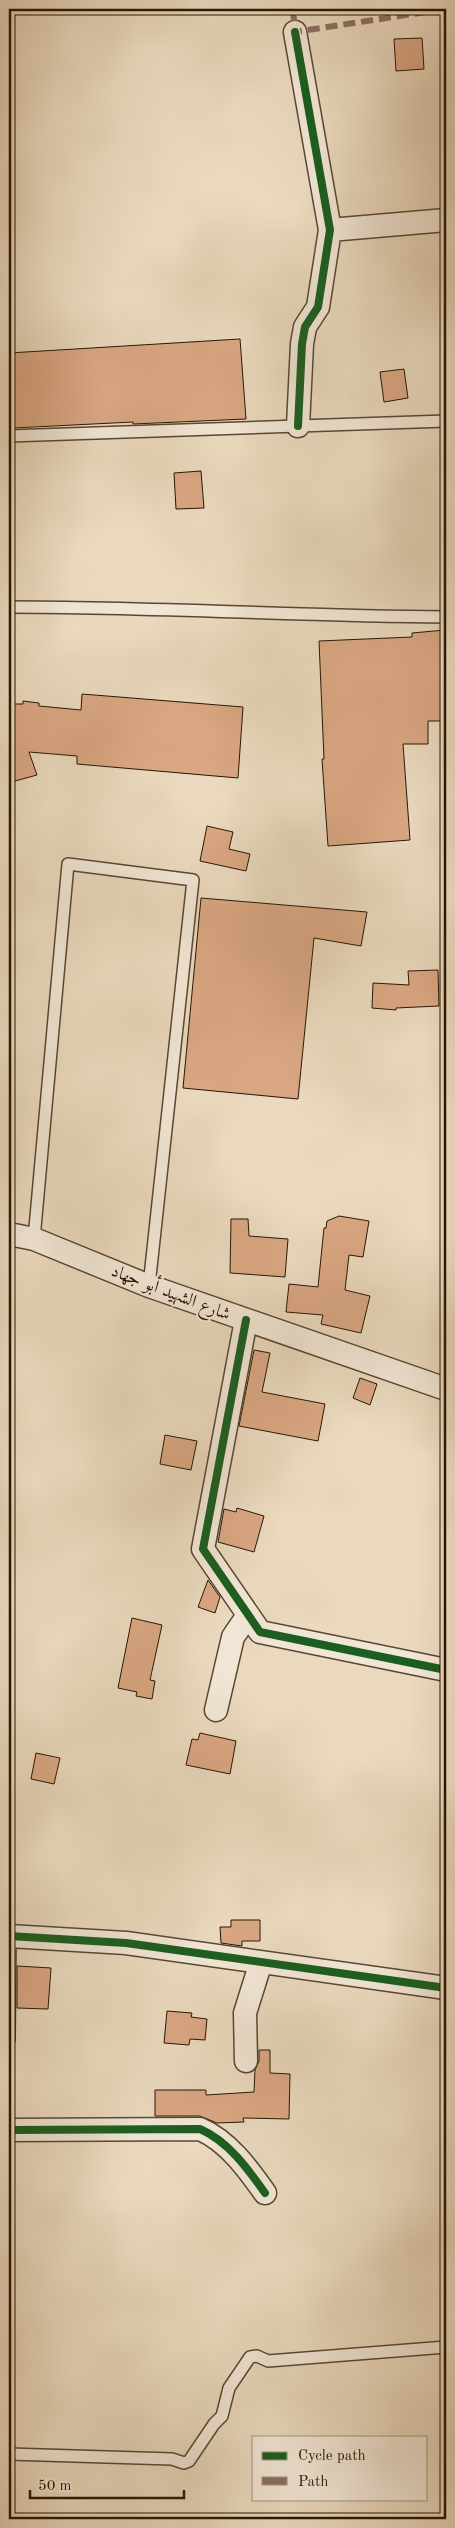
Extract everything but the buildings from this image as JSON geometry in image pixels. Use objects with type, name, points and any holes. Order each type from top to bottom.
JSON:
[{"type":"street","points":[[295,32],[330,230],[318,307],[305,327],[302,344],[298,426]]},
{"type":"street","points":[[330,230],[446,220]]},
{"type":"street","name":"شارع الشهيد أبو جهاد","points":[[9,1234],[34,1239],[149,1286],[446,1389]]},
{"type":"street","points":[[246,1320],[203,1549],[260,1632],[446,1670]]},
{"type":"street","points":[[216,1710],[233,1637],[248,1615]]},
{"type":"street","points":[[10,1936],[126,1943],[446,1988]]},
{"type":"street","points":[[246,2061],[245,2013],[261,1962]]},
{"type":"street","points":[[9,2130],[200,2129],[215,2135],[250,2172],[266,2193]]},
{"type":"lane","points":[[9,436],[446,421]]},
{"type":"lane","points":[[9,607],[109,607],[325,616],[446,617]]},
{"type":"lane","points":[[34,1239],[68,864],[193,880],[149,1286]]},
{"type":"lane","points":[[9,2040],[10,1936]]},
{"type":"lane","points":[[9,2454],[172,2459],[184,2463],[189,2460],[214,2424],[222,2416],[229,2388],[250,2357],[258,2356],[268,2361],[446,2347]]},
{"type":"marked path","points":[[293,9],[295,32],[426,12],[446,11]]},
{"type":"cycle path","points":[[295,32],[330,230],[318,307],[305,327],[302,344],[298,426]]},
{"type":"cycle path","points":[[246,1320],[203,1549],[260,1632],[446,1670]]},
{"type":"cycle path","points":[[9,1936],[126,1943],[446,1988]]},
{"type":"cycle path","points":[[9,2130],[200,2129],[220,2141],[237,2156],[265,2193]]}]
